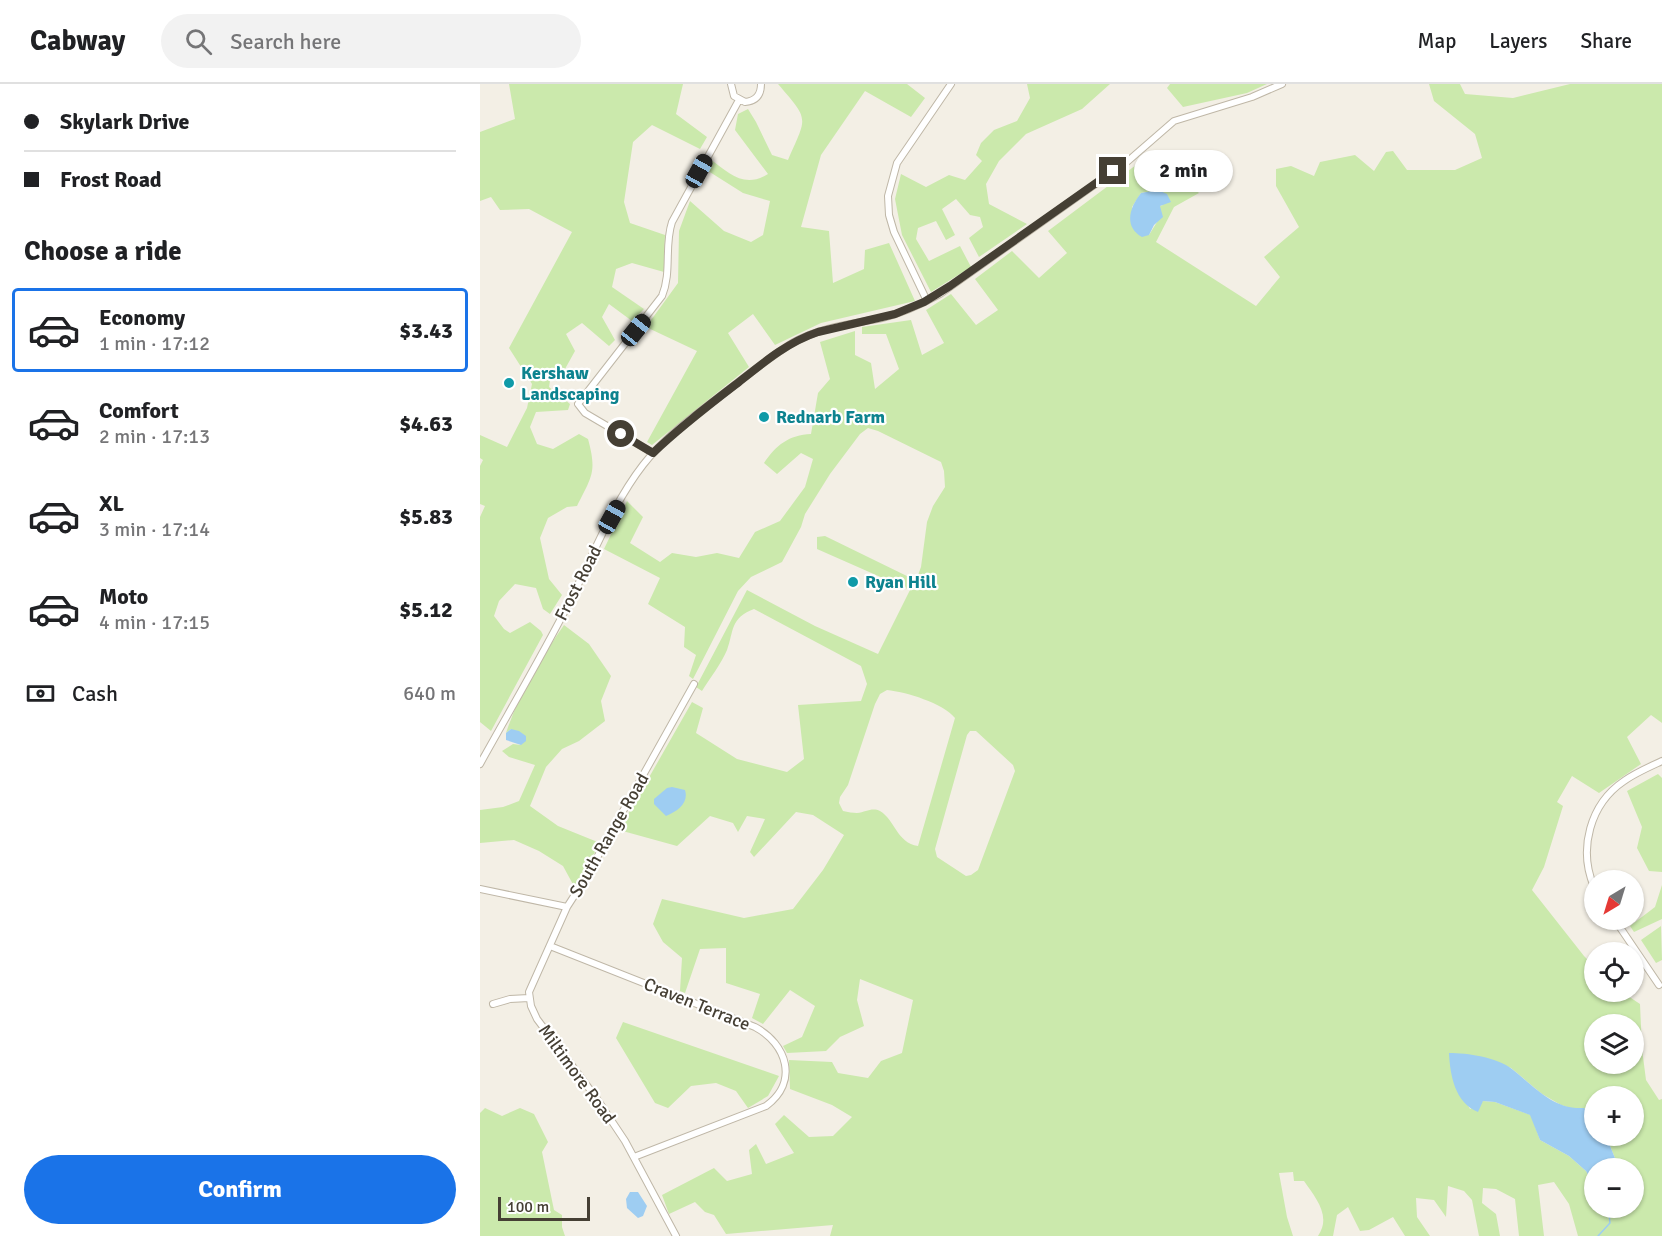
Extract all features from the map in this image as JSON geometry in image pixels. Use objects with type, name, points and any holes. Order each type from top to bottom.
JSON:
[{"type":"street","points":[[731,84],[732,93],[739,100],[748,102],[754,100],[760,93],[761,84]]},
{"type":"street","points":[[927,301],[895,237],[889,215],[888,196],[890,181],[897,163],[951,84]]},
{"type":"street","name":"Frost Road","points":[[480,764],[570,602],[634,477],[653,453],[676,431],[775,354],[794,342],[832,328],[895,314],[927,301],[1128,161],[1174,121],[1251,97],[1282,84]]},
{"type":"street","points":[[653,453],[585,413],[578,404],[662,296],[668,274],[668,240],[672,222],[739,100]]},
{"type":"street","name":"South Range Road","points":[[480,889],[567,907],[694,684]]},
{"type":"street","points":[[1590,870],[1587,845],[1598,809],[1623,781],[1662,761]]},
{"type":"street","points":[[494,1004],[510,999],[529,998],[533,982],[567,907]]},
{"type":"street","points":[[1622,930],[1659,985]]},
{"type":"street","name":"Craven Terrace","points":[[550,946],[755,1027],[774,1040],[783,1058],[785,1083],[778,1096],[766,1106],[634,1157]]},
{"type":"street","name":"Miltimore Road","points":[[529,998],[533,1012],[597,1099],[634,1157],[676,1236]]},
{"type":"green space","points":[[509,84],[683,84],[676,114],[707,137],[700,149],[652,125],[633,142],[624,202],[630,223],[665,235],[664,272],[632,263],[616,269],[612,287],[644,309],[632,321],[609,304],[602,317],[615,340],[609,346],[582,323],[566,334],[575,351],[565,369],[551,374],[549,387],[570,404],[568,410],[536,412],[530,427],[537,444],[553,449],[579,434],[588,439],[592,474],[577,506],[567,507],[548,518],[540,538],[549,579],[562,595],[550,614],[543,609],[536,588],[515,584],[499,601],[494,616],[504,629],[510,633],[530,622],[543,635],[491,731],[480,722],[480,517],[485,506],[480,504],[480,466],[483,460],[480,458],[480,435],[507,447],[527,408],[532,384],[509,348],[572,232],[529,209],[500,210],[491,197],[480,201],[480,132],[515,119]]},
{"type":"green space","points":[[778,84],[907,84],[925,98],[911,117],[865,91],[821,155],[801,227],[829,231],[833,283],[864,269],[865,250],[889,243],[915,301],[821,323],[775,345],[753,314],[728,333],[749,367],[652,445],[647,442],[697,351],[646,327],[678,283],[679,231],[690,201],[724,231],[751,242],[763,235],[770,201],[743,193],[705,169],[710,159],[730,174],[744,180],[768,174],[735,130],[738,114],[748,109],[772,155],[788,160],[799,135],[802,119],[796,105]]},
{"type":"green space","points":[[1027,84],[1110,84],[1082,109],[1026,134],[999,161],[986,184],[989,204],[1027,224],[979,257],[969,238],[983,227],[980,217],[970,215],[956,199],[942,209],[955,235],[946,240],[936,221],[918,228],[916,239],[929,261],[960,246],[971,267],[931,292],[902,235],[895,199],[901,174],[926,187],[949,175],[965,180],[982,161],[976,155],[981,143],[994,130],[1017,121],[1030,98]]},
{"type":"green space","points":[[1170,84],[1267,84],[1247,93],[1183,107],[1167,88]]},
{"type":"green space","points":[[1429,84],[1460,84],[1465,94],[1513,98],[1570,84],[1662,84],[1662,723],[1651,715],[1627,737],[1641,764],[1599,793],[1572,776],[1557,802],[1563,806],[1544,867],[1532,890],[1584,956],[1584,1002],[1637,1002],[1640,1004],[1640,1014],[1584,1014],[1584,1074],[1644,1074],[1644,1064],[1646,1080],[1659,1100],[1662,1099],[1662,1236],[1578,1236],[1569,1204],[1554,1182],[1538,1185],[1544,1236],[1519,1236],[1515,1199],[1496,1189],[1483,1188],[1482,1203],[1496,1214],[1500,1236],[1479,1236],[1472,1200],[1464,1191],[1448,1186],[1446,1217],[1434,1200],[1416,1198],[1417,1217],[1430,1236],[1405,1236],[1393,1217],[1369,1230],[1360,1231],[1348,1207],[1337,1215],[1333,1236],[1318,1236],[1322,1229],[1323,1214],[1304,1181],[1294,1181],[1293,1172],[1279,1173],[1293,1236],[830,1236],[833,1225],[726,1234],[714,1215],[705,1212],[695,1202],[669,1214],[662,1195],[714,1168],[727,1181],[752,1174],[749,1150],[756,1144],[766,1164],[794,1153],[775,1124],[784,1115],[809,1137],[833,1136],[852,1117],[832,1105],[790,1089],[789,1060],[832,1062],[838,1073],[868,1078],[881,1061],[902,1053],[913,1000],[860,979],[857,1000],[864,1026],[840,1037],[826,1051],[787,1053],[783,1046],[802,1037],[815,1006],[790,990],[763,1024],[752,1018],[760,994],[726,983],[726,948],[700,949],[685,993],[680,991],[682,958],[663,942],[653,924],[662,899],[744,918],[793,909],[823,870],[844,835],[813,815],[796,812],[754,857],[750,852],[765,819],[747,816],[738,832],[733,823],[710,816],[677,846],[619,830],[692,702],[703,708],[696,733],[737,759],[787,772],[804,759],[798,705],[861,701],[867,684],[861,666],[754,609],[737,621],[725,655],[702,691],[696,687],[747,590],[815,626],[878,654],[910,590],[817,549],[817,537],[825,536],[913,579],[918,575],[921,567],[927,522],[933,506],[945,487],[944,471],[941,462],[878,431],[868,428],[860,434],[830,474],[805,514],[801,527],[782,562],[751,577],[738,591],[693,679],[689,676],[696,655],[684,647],[685,627],[648,604],[660,578],[604,549],[627,501],[643,517],[630,543],[660,562],[672,553],[696,557],[717,553],[739,558],[755,532],[780,521],[805,487],[813,459],[801,453],[777,474],[764,463],[784,442],[796,436],[811,434],[818,393],[830,379],[820,342],[855,331],[855,355],[871,363],[875,389],[899,369],[886,334],[862,334],[862,327],[911,320],[922,355],[944,343],[926,310],[951,294],[976,325],[998,310],[975,279],[1012,251],[1039,278],[1067,253],[1048,231],[1140,162],[1158,171],[1169,165],[1199,193],[1174,207],[1156,242],[1256,306],[1280,277],[1264,257],[1299,227],[1276,186],[1276,169],[1291,166],[1314,176],[1320,162],[1355,155],[1374,171],[1386,152],[1393,151],[1407,170],[1455,170],[1482,158],[1475,134],[1434,101]],"holes":[[[1158,190],[1163,205],[1160,206],[1157,222],[1149,235],[1132,207],[1141,193]],[[887,690],[933,703],[955,718],[918,846],[905,841],[880,811],[857,813],[843,811],[839,803],[848,785],[875,704],[880,694]],[[970,731],[976,731],[1013,765],[1015,771],[978,870],[966,876],[937,857],[935,849]]]},
{"type":"green space","points":[[564,625],[589,644],[611,676],[601,701],[605,721],[579,741],[562,749],[546,767],[530,806],[558,826],[600,843],[575,888],[563,866],[539,851],[514,840],[480,843],[480,810],[503,807],[519,801],[535,765],[509,757],[502,751],[513,744],[521,745],[511,729],[506,733],[531,677]]},
{"type":"green space","points":[[1658,774],[1662,778],[1662,872],[1649,871],[1637,848],[1642,827],[1627,791]]},
{"type":"green space","points":[[1662,885],[1662,919],[1644,927],[1644,915],[1655,907]]},
{"type":"green space","points":[[1661,926],[1662,960],[1656,963],[1641,940]]},
{"type":"green space","points":[[623,1022],[779,1076],[768,1096],[748,1108],[736,1091],[716,1083],[691,1086],[668,1108],[655,1103],[616,1038]]},
{"type":"green space","points":[[485,1108],[502,1116],[520,1108],[534,1114],[548,1142],[542,1152],[554,1210],[562,1215],[565,1236],[480,1236],[480,1113]]},
{"type":"water","points":[[1158,190],[1167,194],[1171,202],[1160,206],[1163,217],[1154,225],[1149,235],[1142,237],[1132,227],[1131,210],[1141,193]]},
{"type":"water","points":[[511,729],[526,736],[526,741],[521,745],[506,740],[506,733]]},
{"type":"water","points":[[667,788],[685,790],[686,795],[684,803],[675,812],[666,816],[654,804],[654,799]]},
{"type":"water","points":[[1449,1053],[1473,1055],[1498,1061],[1553,1101],[1573,1108],[1584,1108],[1584,1146],[1610,1146],[1615,1158],[1584,1158],[1584,1169],[1569,1156],[1540,1140],[1530,1115],[1495,1102],[1483,1101],[1478,1112],[1470,1108],[1455,1087]]},
{"type":"water","points":[[630,1192],[638,1192],[647,1206],[643,1216],[638,1218],[627,1208],[626,1199]]},
{"type":"waterway","points":[[1598,1236],[1610,1223],[1609,1218]]},
{"type":"place","name":"Kershaw Landscaping","points":[[509,383]]},
{"type":"place","name":"Rednarb Farm","points":[[764,417]]},
{"type":"place","name":"Ryan Hill","points":[[853,582]]},
{"type":"route","points":[[621,434],[653,453],[676,431],[775,354],[806,336],[832,328],[883,318],[907,310],[940,294],[1113,171]]}]
